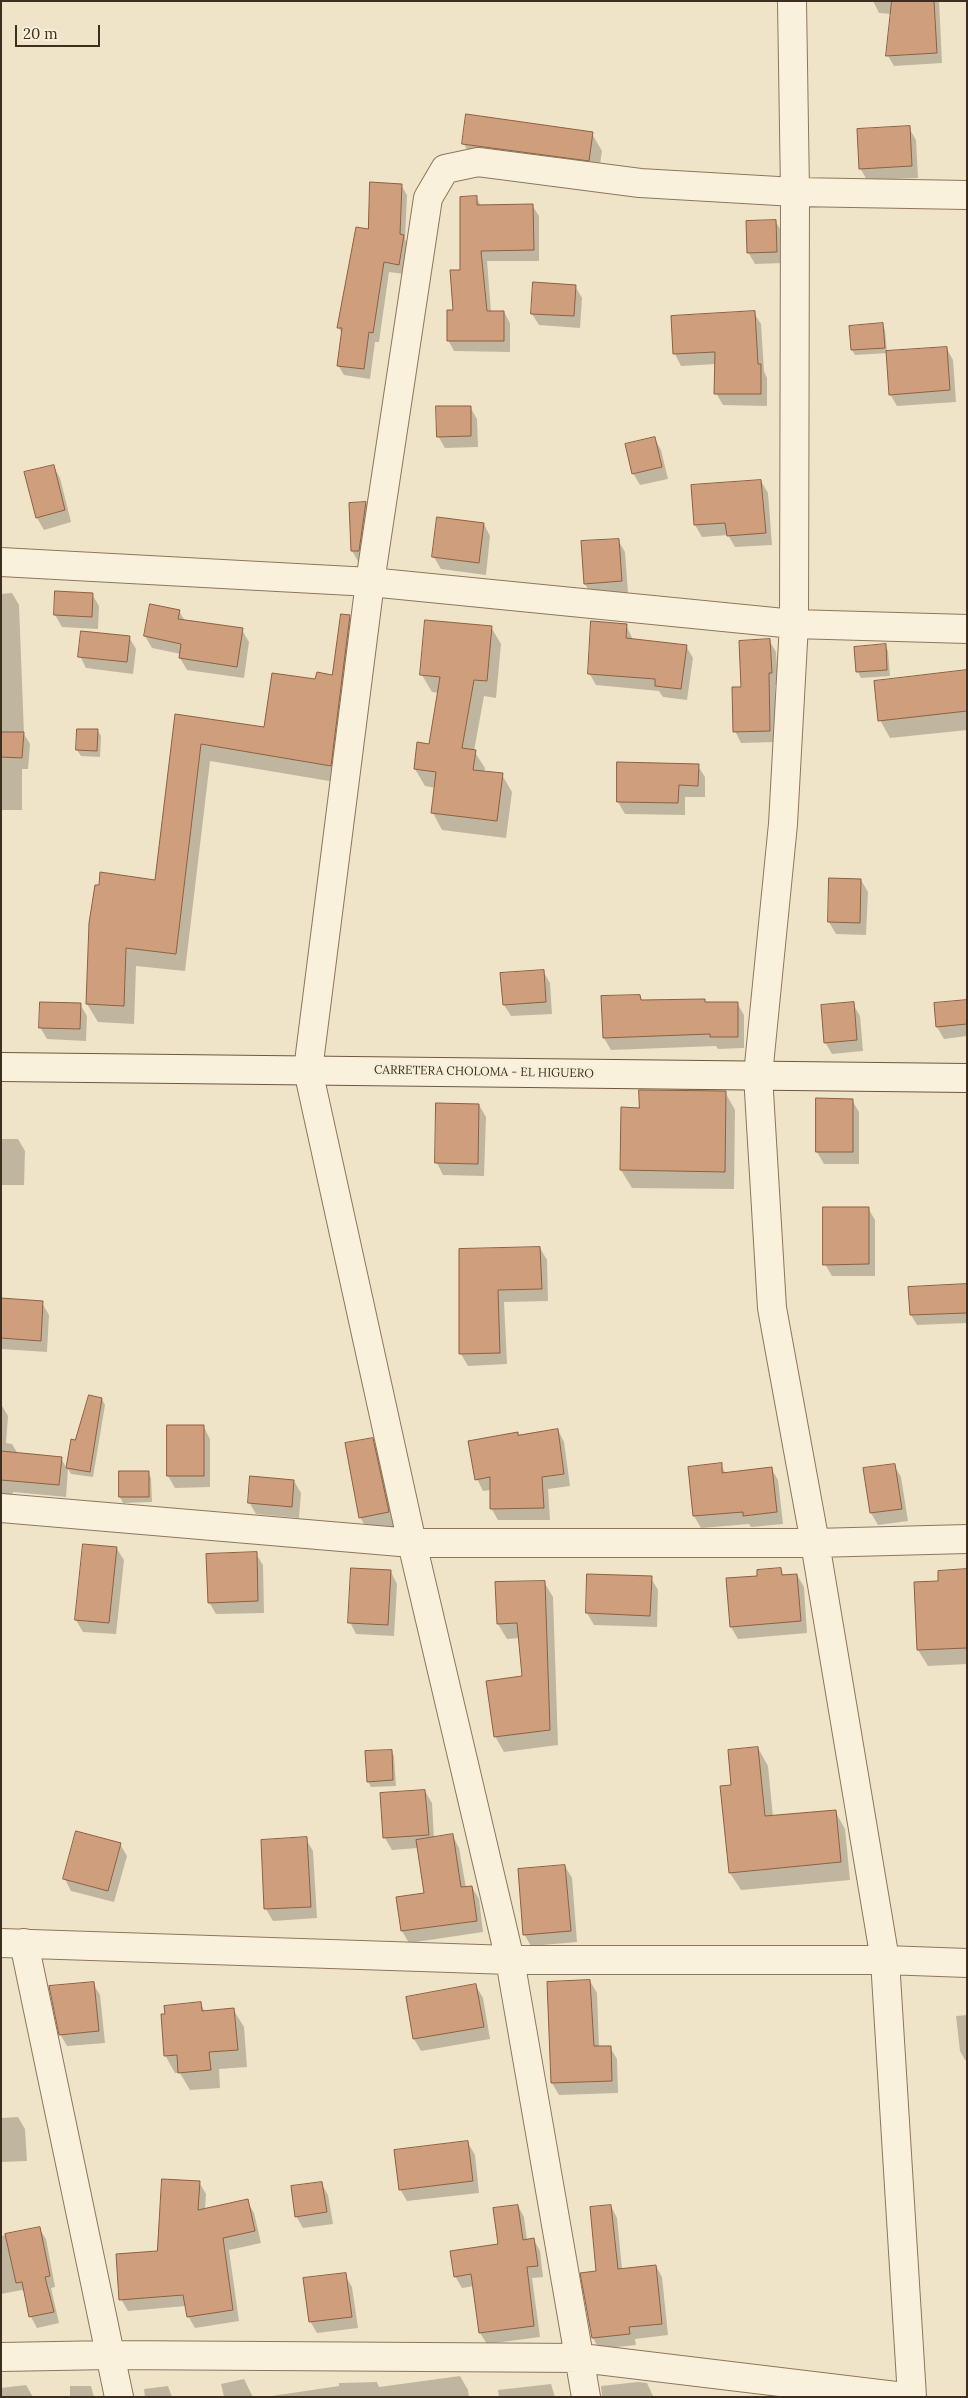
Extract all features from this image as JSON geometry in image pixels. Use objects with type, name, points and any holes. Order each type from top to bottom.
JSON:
[{"type":"street","points":[[792,1],[795,192],[794,624],[783,824],[758,1075],[772,1308],[815,1543],[885,1960],[912,2397]]},
{"type":"street","points":[[586,2397],[581,2358],[510,1960],[412,1543],[308,1070],[370,582],[428,198],[445,170],[478,162],[640,183],[795,192],[967,195]]},
{"type":"street","points":[[1,562],[370,582],[794,624],[967,629]]},
{"type":"street","name":"CARRETERA CHOLOMA - EL HIGUERO","points":[[1,1067],[967,1078]]},
{"type":"street","points":[[1,1508],[412,1543],[815,1543],[967,1539]]},
{"type":"street","points":[[119,2397],[13,1943],[510,1960],[885,1960],[967,1963]]},
{"type":"street","points":[[1,2357],[110,2355],[581,2358],[904,2397]]},
{"type":"building","points":[[892,1],[934,1],[937,53],[886,56]]},
{"type":"building","points":[[466,114],[593,132],[589,161],[462,144]]},
{"type":"building","points":[[910,126],[912,166],[859,169],[857,129]]},
{"type":"building","points":[[370,182],[402,184],[400,234],[404,235],[399,265],[384,262],[373,333],[369,332],[364,369],[337,366],[342,328],[337,328],[356,227],[368,229]]},
{"type":"building","points":[[477,196],[477,205],[533,204],[534,250],[481,251],[487,311],[504,311],[504,341],[447,341],[447,310],[453,310],[450,270],[460,270],[460,197]]},
{"type":"building","points":[[776,220],[777,252],[747,253],[746,221]]},
{"type":"building","points":[[533,282],[576,285],[574,316],[531,314]]},
{"type":"building","points":[[755,311],[758,364],[761,364],[761,394],[714,394],[715,352],[673,354],[671,316]]},
{"type":"building","points":[[883,323],[885,348],[851,350],[849,326]]},
{"type":"building","points":[[947,347],[950,390],[889,395],[886,351]]},
{"type":"building","points":[[436,406],[471,406],[471,436],[437,437]]},
{"type":"building","points":[[655,437],[662,467],[632,474],[625,444]]},
{"type":"building","points":[[54,465],[65,510],[36,518],[24,472]]},
{"type":"building","points":[[761,480],[766,533],[727,536],[725,523],[694,525],[691,485]]},
{"type":"building","points":[[366,502],[359,551],[351,551],[349,503]]},
{"type":"building","points":[[437,517],[484,523],[479,563],[432,557]]},
{"type":"building","points":[[619,539],[622,581],[584,584],[581,541]]},
{"type":"building","points":[[55,591],[93,593],[92,617],[54,615]]},
{"type":"building","points":[[150,604],[180,610],[178,619],[243,628],[237,667],[179,658],[181,644],[144,636]]},
{"type":"building","points":[[341,614],[350,615],[331,766],[201,744],[176,954],[126,948],[124,1006],[86,1004],[89,923],[95,885],[99,885],[100,872],[155,880],[175,714],[264,727],[272,673],[315,679],[317,672],[332,675]]},
{"type":"building","points":[[425,620],[492,626],[487,681],[474,680],[462,748],[476,750],[473,770],[503,773],[497,821],[431,813],[436,772],[414,769],[417,742],[429,744],[440,677],[420,675]]},
{"type":"building","points":[[591,621],[627,624],[626,638],[687,645],[681,689],[655,686],[655,679],[588,674]]},
{"type":"building","points":[[81,631],[130,636],[127,662],[78,657]]},
{"type":"building","points":[[770,639],[772,673],[769,673],[770,731],[733,732],[732,687],[741,687],[739,641]]},
{"type":"building","points":[[886,644],[887,670],[856,672],[854,647]]},
{"type":"building","points":[[967,670],[967,711],[878,721],[874,681]]},
{"type":"building","points":[[77,729],[98,729],[97,751],[76,750]]},
{"type":"building","points":[[1,732],[24,732],[22,758],[1,757]]},
{"type":"building","points":[[617,762],[699,764],[698,786],[679,785],[678,803],[617,802]]},
{"type":"building","points":[[829,878],[861,879],[860,923],[828,922]]},
{"type":"building","points":[[544,970],[546,1002],[503,1005],[500,973]]},
{"type":"building","points":[[640,995],[641,1000],[705,999],[705,1002],[738,1002],[738,1037],[710,1037],[710,1034],[603,1038],[601,996]]},
{"type":"building","points":[[967,1000],[967,1024],[936,1027],[934,1003]]},
{"type":"building","points":[[40,1002],[81,1003],[80,1029],[39,1028]]},
{"type":"building","points":[[854,1002],[857,1040],[824,1043],[821,1005]]},
{"type":"building","points":[[639,1090],[726,1091],[725,1172],[620,1170],[621,1107],[639,1108]]},
{"type":"building","points":[[816,1098],[853,1099],[853,1152],[816,1152]]},
{"type":"building","points":[[436,1103],[479,1104],[478,1164],[435,1163]]},
{"type":"building","points":[[823,1207],[869,1207],[869,1264],[823,1265]]},
{"type":"building","points":[[540,1247],[542,1289],[498,1290],[500,1353],[459,1354],[459,1249]]},
{"type":"building","points":[[967,1284],[967,1313],[910,1315],[908,1287]]},
{"type":"building","points":[[1,1298],[43,1301],[41,1341],[1,1338]]},
{"type":"building","points":[[89,1395],[102,1398],[90,1472],[66,1468],[71,1439],[75,1440]]},
{"type":"building","points":[[167,1425],[204,1425],[204,1476],[167,1476]]},
{"type":"building","points":[[558,1429],[564,1474],[542,1477],[544,1508],[490,1509],[490,1477],[475,1480],[468,1441],[518,1432],[518,1435]]},
{"type":"building","points":[[373,1438],[389,1512],[359,1518],[345,1443]]},
{"type":"building","points":[[1,1451],[62,1457],[59,1485],[1,1480]]},
{"type":"building","points":[[722,1463],[722,1473],[772,1467],[777,1512],[743,1516],[743,1512],[693,1516],[688,1467]]},
{"type":"building","points":[[895,1464],[902,1509],[870,1513],[863,1468]]},
{"type":"building","points":[[119,1471],[149,1471],[149,1497],[119,1497]]},
{"type":"building","points":[[250,1476],[294,1480],[292,1507],[248,1503]]},
{"type":"building","points":[[83,1544],[117,1547],[109,1623],[75,1620]]},
{"type":"building","points":[[257,1552],[258,1601],[208,1603],[206,1554]]},
{"type":"building","points":[[351,1568],[391,1570],[388,1625],[348,1623]]},
{"type":"building","points":[[781,1568],[782,1575],[797,1574],[801,1621],[730,1627],[726,1578],[757,1576],[757,1570]]},
{"type":"building","points":[[967,1569],[967,1648],[917,1650],[914,1582],[938,1581],[938,1571]]},
{"type":"building","points":[[587,1574],[652,1576],[650,1616],[586,1613]]},
{"type":"building","points":[[545,1581],[550,1730],[494,1737],[486,1681],[522,1676],[517,1623],[497,1624],[495,1582]]},
{"type":"building","points":[[758,1747],[765,1816],[836,1810],[841,1862],[729,1873],[720,1786],[731,1785],[728,1750]]},
{"type":"building","points":[[392,1750],[393,1780],[367,1782],[365,1751]]},
{"type":"building","points":[[425,1790],[429,1835],[383,1838],[380,1793]]},
{"type":"building","points":[[76,1831],[121,1843],[108,1891],[63,1879]]},
{"type":"building","points":[[453,1834],[461,1887],[472,1886],[477,1921],[401,1931],[396,1897],[424,1893],[416,1840]]},
{"type":"building","points":[[307,1837],[311,1907],[264,1909],[261,1840]]},
{"type":"building","points":[[565,1865],[571,1931],[523,1935],[518,1869]]},
{"type":"building","points":[[590,1980],[594,2046],[611,2046],[612,2081],[551,2083],[547,1982]]},
{"type":"building","points":[[94,1982],[99,2031],[59,2035],[49,1986]]},
{"type":"building","points":[[476,1984],[484,2027],[413,2039],[406,1997]]},
{"type":"building","points":[[201,2002],[202,2011],[234,2008],[238,2050],[209,2052],[211,2070],[178,2073],[177,2055],[164,2056],[161,2014],[165,2014],[164,2006]]},
{"type":"building","points":[[468,2141],[473,2181],[399,2190],[394,2150]]},
{"type":"building","points":[[162,2179],[200,2181],[198,2210],[248,2199],[255,2231],[223,2238],[233,2310],[187,2317],[183,2295],[119,2300],[116,2254],[157,2251]]},
{"type":"building","points":[[322,2182],[327,2212],[295,2217],[291,2186]]},
{"type":"building","points":[[518,2205],[523,2240],[534,2238],[538,2266],[527,2267],[534,2326],[479,2333],[471,2274],[454,2277],[450,2251],[498,2244],[493,2208]]},
{"type":"building","points":[[611,2205],[618,2269],[656,2265],[662,2324],[629,2327],[630,2334],[592,2338],[580,2273],[596,2271],[590,2207]]},
{"type":"building","points":[[40,2227],[50,2276],[45,2277],[54,2312],[29,2317],[22,2282],[16,2283],[5,2234]]},
{"type":"building","points":[[346,2273],[352,2317],[309,2322],[303,2278]]}]
